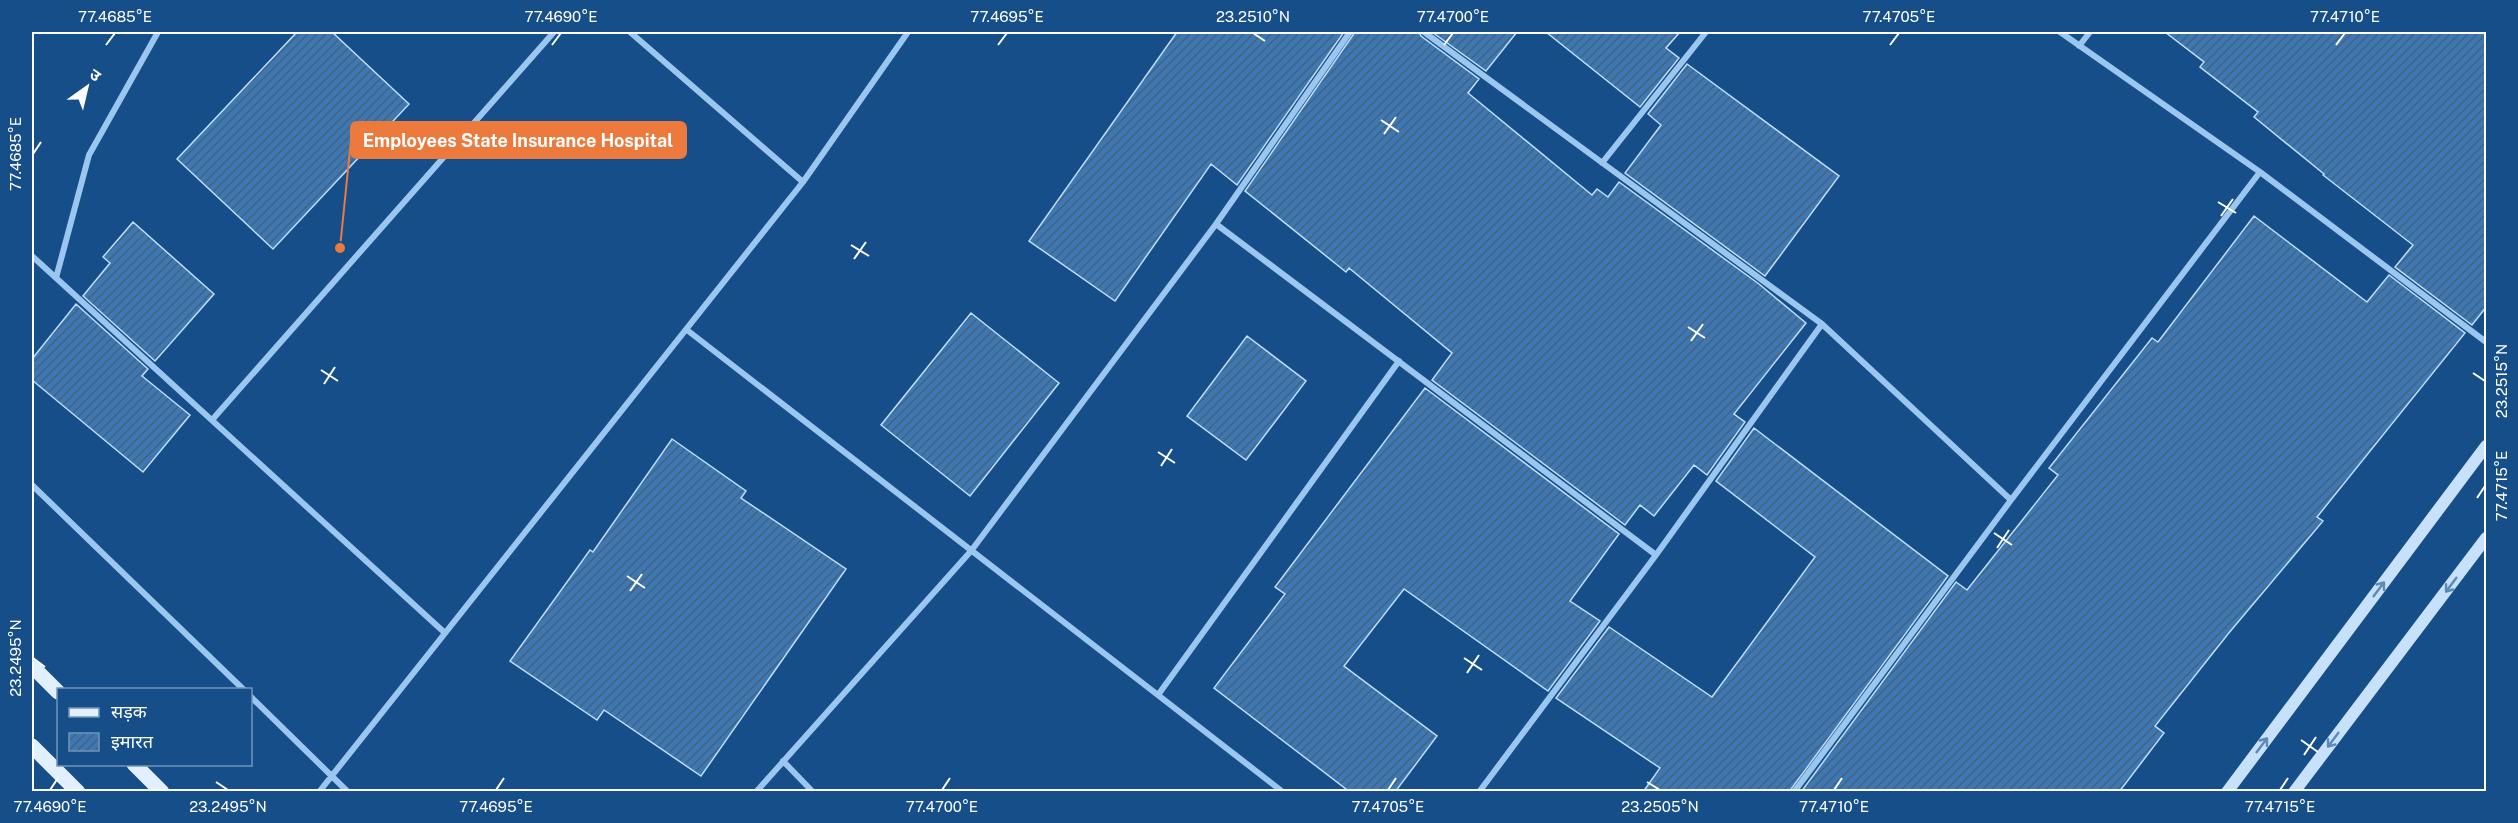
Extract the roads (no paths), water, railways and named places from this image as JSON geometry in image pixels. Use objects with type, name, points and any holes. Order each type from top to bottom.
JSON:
[{"type":"main road","points":[[32,666],[57,691]]},
{"type":"main road","points":[[32,746],[78,792]]},
{"type":"main road","points":[[135,766],[162,792]]},
{"type":"street","points":[[56,278],[88,155],[158,32]]},
{"type":"street","points":[[212,420],[554,32]]},
{"type":"street","points":[[630,32],[803,182]]},
{"type":"street","points":[[319,792],[803,182],[908,32]]},
{"type":"street","points":[[756,792],[971,551],[1216,224],[1350,32]]},
{"type":"street","points":[[1425,32],[1822,324],[2011,500]]},
{"type":"street","points":[[1602,163],[1706,32]]},
{"type":"street","points":[[2060,32],[2260,172],[2487,342]]},
{"type":"street","points":[[2079,46],[2090,32]]},
{"type":"street","points":[[1794,792],[2011,500],[2260,172]]},
{"type":"street","points":[[1216,224],[1656,555]]},
{"type":"street","points":[[32,256],[445,633]]},
{"type":"street","points":[[1479,792],[1656,555],[1822,324]]},
{"type":"street","points":[[687,330],[1282,792]]},
{"type":"street","points":[[1158,695],[1399,361]]},
{"type":"street","points":[[2227,792],[2487,446]]},
{"type":"street","points":[[32,485],[242,688]]},
{"type":"street","points":[[2294,792],[2487,538]]},
{"type":"street","points":[[252,698],[348,792]]},
{"type":"street","points":[[783,761],[813,792]]},
{"type":"place","name":"Employees State Insurance Hospital","points":[[340,248]]}]
